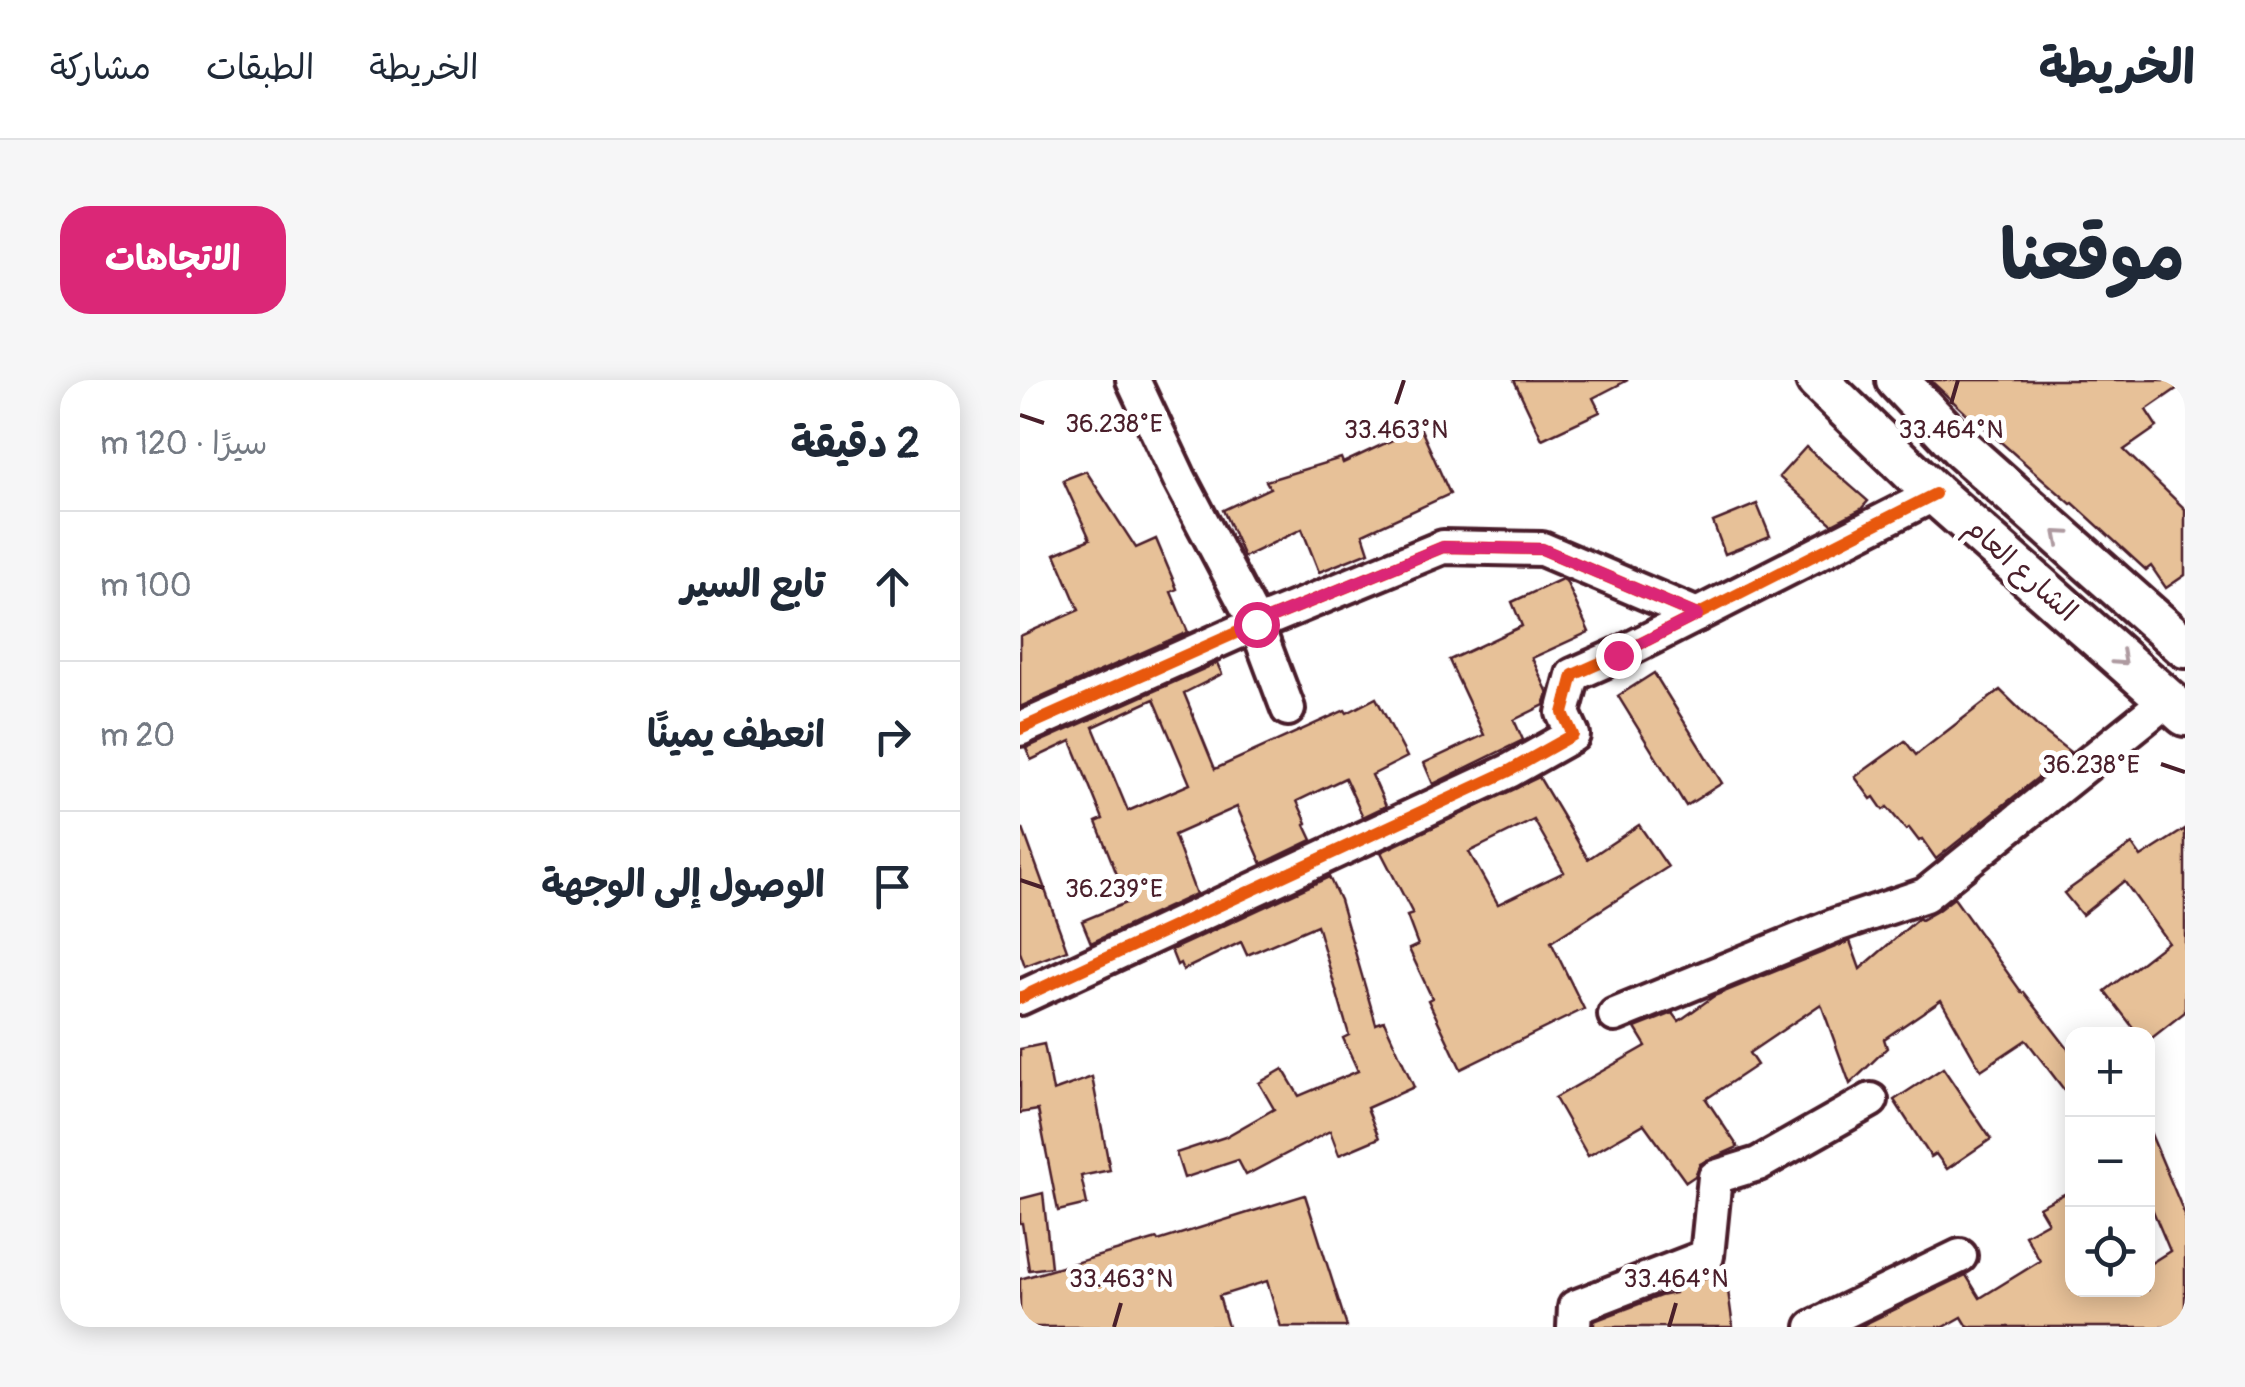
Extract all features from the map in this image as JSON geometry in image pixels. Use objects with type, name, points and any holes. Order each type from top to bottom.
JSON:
[{"type":"main road","name":"الشارع العام","points":[[1817,380],[1935,494],[2176,707]]},
{"type":"main road","name":"الشارع العام","points":[[1898,380],[1962,450],[2185,646]]},
{"type":"street","points":[[1133,380],[1180,480],[1256,624],[1288,710]]},
{"type":"street","points":[[1020,998],[1509,772],[1572,734],[1563,713],[1573,675],[1935,494]]},
{"type":"street","points":[[1020,729],[1256,624],[1443,547],[1542,549],[1697,615]]},
{"type":"street","points":[[1615,1015],[1836,925],[1925,896],[2176,707]]},
{"type":"street","points":[[1574,1327],[1575,1307],[1706,1256],[1714,1178],[1758,1164],[1872,1100]]},
{"type":"street","points":[[1813,1327],[1960,1256]]},
{"type":"building","points":[[1514,380],[1628,380],[1593,398],[1600,412],[1542,439]]},
{"type":"building","points":[[1930,380],[2185,380],[2146,410],[2157,427],[2124,450],[2185,509],[2185,575],[2166,588],[2151,566],[2146,570]]},
{"type":"building","points":[[1420,427],[1450,494],[1363,534],[1369,552],[1319,572],[1302,529],[1244,557],[1223,510],[1270,488],[1266,481],[1341,458],[1343,463]]},
{"type":"building","points":[[1806,447],[1868,501],[1861,509],[1832,524],[1779,477]]},
{"type":"building","points":[[1086,471],[1136,548],[1156,539],[1177,589],[1171,592],[1188,632],[1020,707],[1020,636],[1079,610],[1055,554],[1090,539],[1063,480]]},
{"type":"building","points":[[1757,504],[1770,536],[1725,554],[1713,522]]},
{"type":"building","points":[[1562,579],[1589,632],[1532,658],[1548,693],[1544,705],[1514,720],[1523,740],[1433,784],[1424,763],[1484,735],[1449,660],[1522,626],[1512,602]]},
{"type":"building","points":[[1217,663],[1222,674],[1184,693],[1215,769],[1376,698],[1407,757],[1372,775],[1386,806],[1363,817],[1345,778],[1297,801],[1312,840],[1262,864],[1237,807],[1174,835],[1196,894],[1091,943],[1082,921],[1128,902],[1096,822],[1103,819],[1071,741],[1031,760],[1026,748]],"holes":[[[1154,699],[1190,784],[1128,811],[1093,727]]]},
{"type":"building","points":[[1654,673],[1722,783],[1686,806],[1618,696]]},
{"type":"building","points":[[2000,690],[2070,752],[1936,859],[1922,839],[1919,841],[1909,828],[1906,830],[1887,807],[1883,810],[1874,797],[1871,799],[1855,777],[1905,741],[1916,755]]},
{"type":"building","points":[[1539,777],[1588,859],[1639,825],[1668,867],[1551,942],[1584,1009],[1461,1069],[1409,949],[1418,945],[1407,916],[1413,914],[1381,852]],"holes":[[[1534,820],[1564,872],[1498,904],[1469,852]]]},
{"type":"building","points":[[1023,829],[1067,950],[1025,966],[1020,952]]},
{"type":"building","points":[[2185,829],[2185,1012],[2155,1036],[2155,1027],[2133,1027],[2105,991],[2168,942],[2124,881],[2082,915],[2064,893],[2132,844],[2141,857]]},
{"type":"building","points":[[1329,877],[1340,900],[1376,1024],[1384,1021],[1414,1087],[1367,1108],[1379,1138],[1339,1155],[1330,1131],[1246,1175],[1238,1160],[1184,1178],[1176,1153],[1225,1137],[1274,1109],[1259,1083],[1283,1069],[1299,1096],[1358,1071],[1343,1038],[1349,1035],[1317,925],[1247,955],[1241,942],[1183,970],[1171,950]]},
{"type":"building","points":[[1954,898],[2065,1045],[2065,1091],[2026,1040],[1981,1070],[1941,1000],[1884,1039],[1887,1048],[1850,1084],[1821,1004],[1749,1053],[1757,1065],[1706,1099],[1738,1147],[1700,1164],[1695,1176],[1686,1182],[1644,1124],[1588,1156],[1555,1098],[1646,1046],[1635,1028],[1673,1013],[1679,1021],[1714,996],[1850,941],[1860,969],[1919,918]]},
{"type":"building","points":[[1044,1044],[1053,1091],[1092,1077],[1110,1170],[1081,1176],[1087,1204],[1058,1211],[1038,1110],[1020,1113],[1020,1049]]},
{"type":"building","points":[[1943,1068],[1991,1139],[1947,1169],[1936,1154],[1931,1157],[1894,1100]]},
{"type":"building","points":[[2155,1144],[2185,1215],[2185,1317],[2170,1327],[1968,1327],[1962,1317],[1944,1327],[1859,1327],[1966,1275],[1980,1298],[2040,1261],[2025,1235],[2048,1222],[2039,1207],[2065,1194],[2065,1297],[2155,1297],[2155,1261],[2170,1251],[2155,1216]]},
{"type":"building","points":[[1043,1193],[1051,1267],[1029,1270],[1020,1223],[1020,1199]]},
{"type":"building","points":[[1305,1195],[1347,1327],[1281,1327],[1267,1281],[1219,1296],[1228,1327],[1020,1327],[1020,1279]]},
{"type":"building","points":[[1725,1269],[1733,1327],[1594,1327],[1594,1321],[1675,1293]]},
{"type":"cycle path","points":[[1020,998],[1509,771],[1573,735],[1563,713],[1573,675],[1935,494]]},
{"type":"cycle path","points":[[1020,729],[1256,624],[1443,547],[1542,549],[1697,615]]},
{"type":"route","points":[[1256,624],[1443,547],[1542,549],[1697,615],[1618,655]]}]
